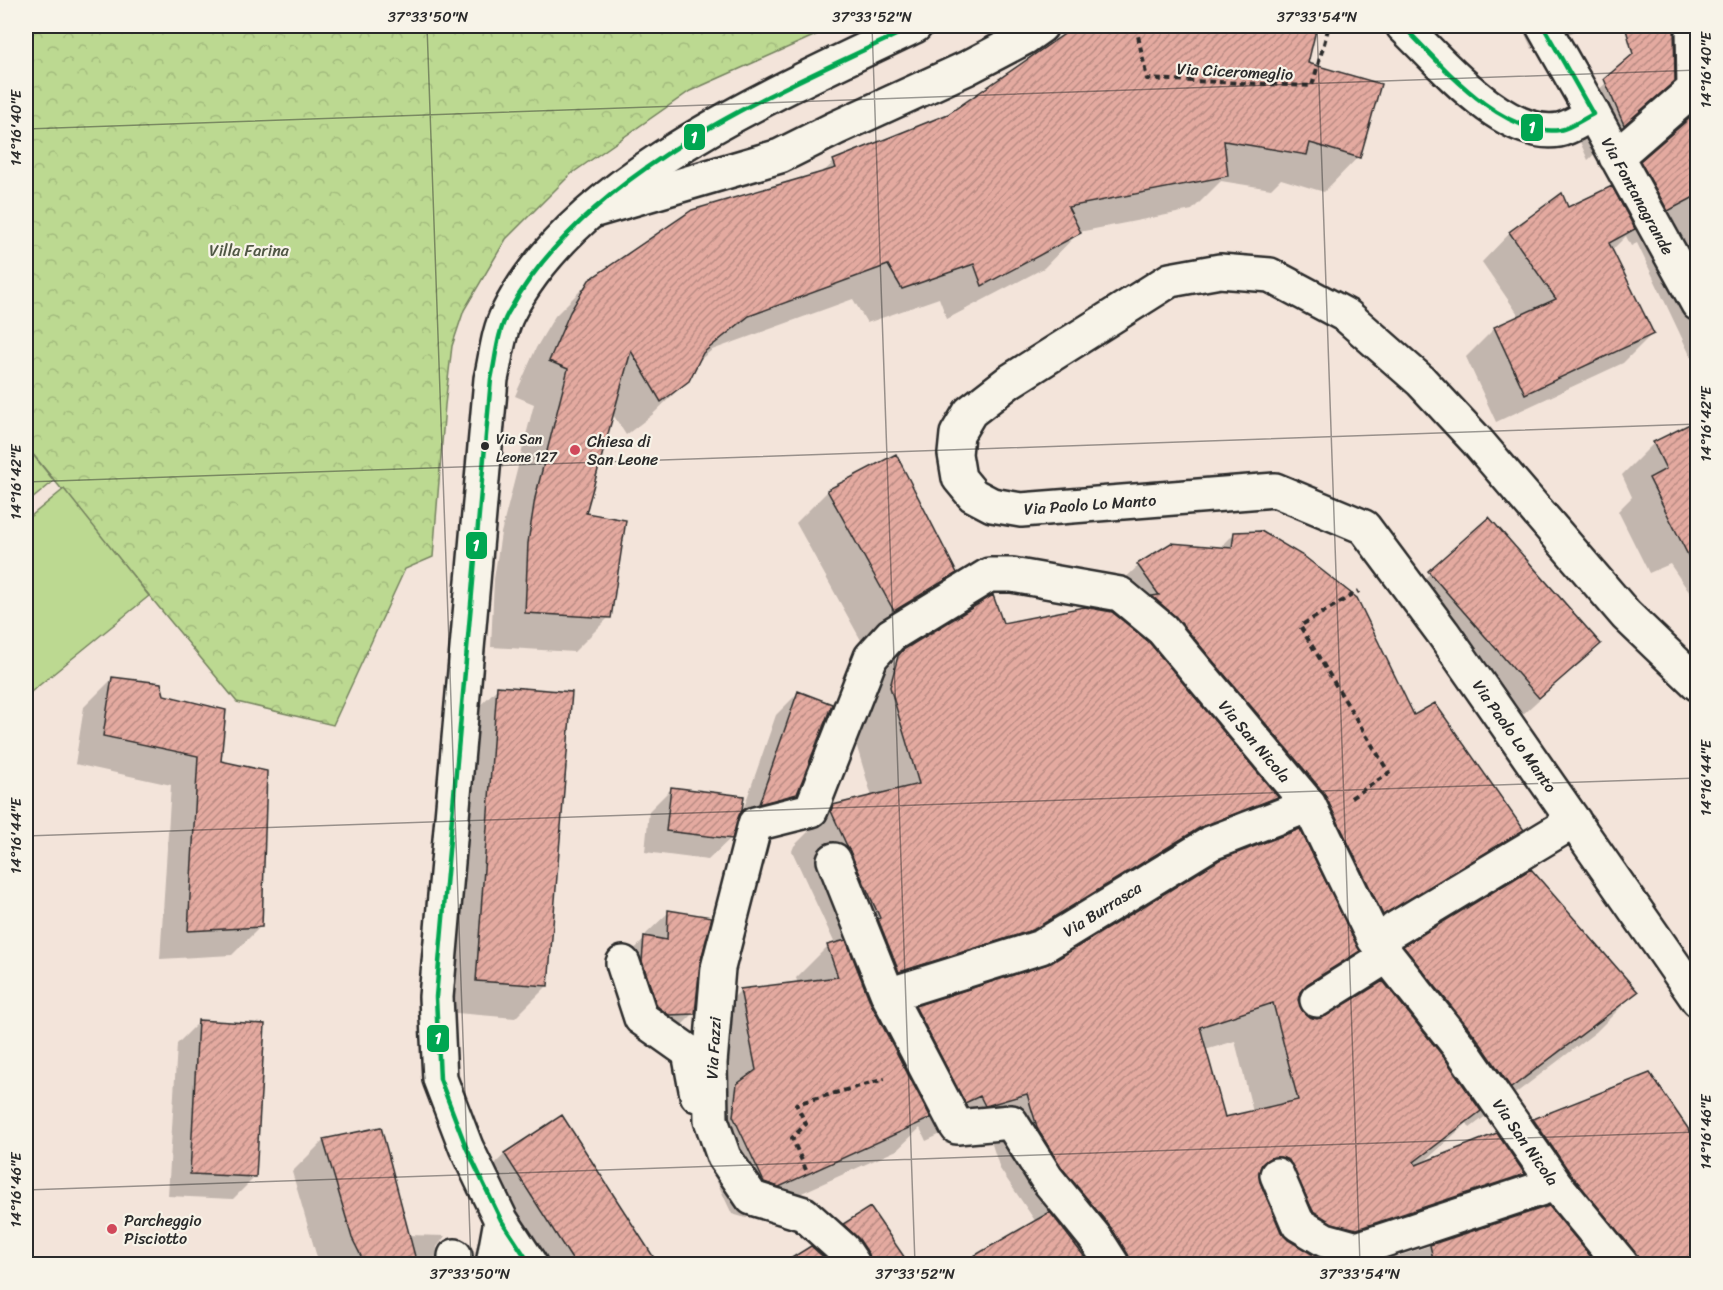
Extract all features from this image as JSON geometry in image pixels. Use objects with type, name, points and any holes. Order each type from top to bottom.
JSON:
[{"type":"street","points":[[530,1264],[501,1221],[466,1147],[440,1079],[436,997],[491,379],[507,314],[540,263],[592,211],[712,125],[915,26]]},
{"type":"street","points":[[592,211],[780,156],[967,68],[1024,38],[1041,26]]},
{"type":"street","points":[[1403,26],[1484,103],[1524,127],[1545,131],[1562,130],[1593,114]]},
{"type":"street","points":[[1527,26],[1550,38]]},
{"type":"street","points":[[1616,157],[1694,90],[1693,26]]},
{"type":"street","name":"Via Fontanagrande","points":[[1550,38],[1698,304]]},
{"type":"street","name":"Via Paolo Lo Manto","points":[[1698,684],[1626,615],[1476,440],[1421,381],[1347,316],[1270,275],[1220,271],[1170,280],[1010,381],[970,412],[957,434],[955,454],[959,478],[973,495],[992,505],[1021,510],[1275,490],[1365,527],[1574,820],[1698,1000]]},
{"type":"street","name":"Via San Nicola","points":[[811,810],[871,657],[891,635],[989,575],[1012,574],[1120,594],[1162,628],[1312,812],[1374,939],[1391,943],[1555,1184],[1621,1264]]},
{"type":"street","name":"Via Fazzi","points":[[811,810],[755,824],[718,968],[710,1063],[711,1120],[724,1157],[752,1198],[804,1214],[843,1249],[853,1264]]},
{"type":"street","name":"Via Burrasca","points":[[888,996],[1041,947],[1211,843],[1312,812]]},
{"type":"street","points":[[1317,1000],[1391,943],[1574,820]]},
{"type":"street","points":[[834,860],[888,996],[957,1127],[1011,1122],[1047,1179],[1096,1239],[1112,1264]]},
{"type":"street","points":[[623,963],[640,1018],[689,1052],[698,1099],[711,1120]]},
{"type":"street","points":[[1277,1175],[1298,1224],[1325,1240],[1357,1249],[1555,1184]]},
{"type":"street","points":[[493,1264],[501,1221]]},
{"type":"path","name":"Via Ciceromeglio","points":[[1136,26],[1147,79],[1312,86],[1329,26]]},
{"type":"path","points":[[1312,812],[1389,773],[1300,626],[1396,570]]},
{"type":"path","points":[[811,1179],[792,1138],[806,1124],[796,1104],[927,1067]]},
{"type":"green space","name":"Villa Farina","points":[[26,26],[836,26],[690,91],[571,174],[506,239],[464,310],[452,346],[433,557],[405,569],[333,725],[237,702],[26,446]]},
{"type":"green space","points":[[26,446],[54,481],[26,504]]},
{"type":"green space","points":[[64,489],[149,596],[26,696],[26,520]]},
{"type":"building","points":[[1076,26],[1317,26],[1308,63],[1381,84],[1360,158],[1310,143],[1307,155],[1224,141],[1228,176],[1068,207],[1081,233],[982,286],[974,264],[902,289],[888,265],[749,316],[703,353],[689,381],[661,402],[631,351],[586,513],[626,520],[611,618],[525,613],[528,543],[535,498],[568,369],[549,361],[570,312],[589,280],[692,210],[836,168],[833,160],[948,114]]},
{"type":"building","points":[[1625,26],[1674,26],[1675,81],[1624,125],[1604,79],[1633,54]]},
{"type":"building","points":[[1698,111],[1698,195],[1668,211],[1640,161]]},
{"type":"building","points":[[1612,186],[1635,229],[1609,243],[1654,334],[1525,394],[1494,327],[1556,299],[1509,232],[1562,193],[1568,207]]},
{"type":"building","points":[[1698,420],[1698,575],[1649,478],[1666,469],[1653,442]]},
{"type":"building","points":[[896,454],[957,573],[894,611],[827,490]]},
{"type":"building","points":[[1489,517],[1601,644],[1539,698],[1428,571]]},
{"type":"building","points":[[1261,531],[1305,557],[1357,598],[1414,715],[1435,703],[1524,830],[1383,915],[1324,793],[1176,617],[1152,596],[1159,595],[1137,564],[1171,543],[1232,548],[1234,532]]},
{"type":"building","points":[[993,595],[1003,623],[1084,607],[1112,612],[1149,642],[1278,797],[1201,827],[1033,930],[899,972],[878,919],[880,918],[831,811],[833,805],[919,784],[890,687],[898,656],[903,650]]},
{"type":"building","points":[[112,677],[161,683],[164,695],[226,710],[221,761],[267,771],[262,927],[188,931],[198,756],[103,736]]},
{"type":"building","points":[[497,686],[572,692],[548,986],[476,981]]},
{"type":"building","points":[[798,691],[832,704],[797,794],[759,804]]},
{"type":"building","points":[[671,787],[744,796],[742,810],[732,839],[666,831]]},
{"type":"building","points":[[1300,829],[1360,951],[1307,984],[1300,992],[1298,1000],[1302,1010],[1309,1017],[1317,1019],[1326,1016],[1383,981],[1446,1060],[1481,1111],[1414,1162],[1416,1165],[1497,1133],[1525,1174],[1357,1229],[1332,1223],[1313,1211],[1289,1160],[1280,1157],[1270,1158],[1262,1164],[1259,1172],[1260,1182],[1281,1232],[1288,1240],[1315,1256],[1343,1264],[1131,1264],[1128,1254],[1112,1229],[1062,1168],[1038,1130],[1027,1094],[985,1106],[980,1096],[965,1103],[915,1006],[1051,963],[1219,860]],"holes":[[[1273,1003],[1298,1100],[1225,1117],[1200,1027]]]},
{"type":"building","points":[[1531,869],[1638,992],[1511,1088],[1476,1037],[1403,946]]},
{"type":"building","points":[[668,910],[712,917],[700,964],[695,1014],[669,1015],[657,1006],[642,961],[644,936],[667,940]]},
{"type":"building","points":[[846,940],[871,1004],[931,1118],[779,1187],[764,1182],[733,1116],[737,1084],[756,1070],[740,989],[838,977],[827,945]]},
{"type":"building","points":[[198,1020],[265,1024],[256,1177],[190,1174]]},
{"type":"building","points":[[1650,1073],[1698,1143],[1698,1264],[1639,1264],[1635,1252],[1570,1173],[1533,1119]]},
{"type":"building","points":[[562,1115],[658,1264],[575,1264],[504,1153]]},
{"type":"building","points":[[381,1127],[417,1264],[365,1264],[352,1238],[323,1139]]},
{"type":"building","points":[[1549,1206],[1597,1264],[1434,1264],[1430,1245]]},
{"type":"building","points":[[870,1207],[909,1264],[871,1264],[869,1254],[859,1239],[843,1224]]},
{"type":"building","points":[[1050,1212],[1090,1264],[960,1264]]},
{"type":"building","points":[[811,1246],[831,1264],[782,1264]]},
{"type":"transit line","name":"1","points":[[530,1264],[501,1220],[466,1147],[440,1079],[436,997],[491,379],[501,329],[508,313],[543,262],[585,217],[634,176],[744,108],[915,26]]},
{"type":"transit line","name":"1","points":[[1403,26],[1453,77],[1494,110],[1516,122],[1538,129],[1560,130],[1593,114],[1543,26]]},
{"type":"place","name":"Via San Leone 127","points":[[485,446]]},
{"type":"place","name":"Chiesa di San Leone","points":[[575,450]]},
{"type":"place","name":"Parcheggio Pisciotto","points":[[112,1229]]}]
